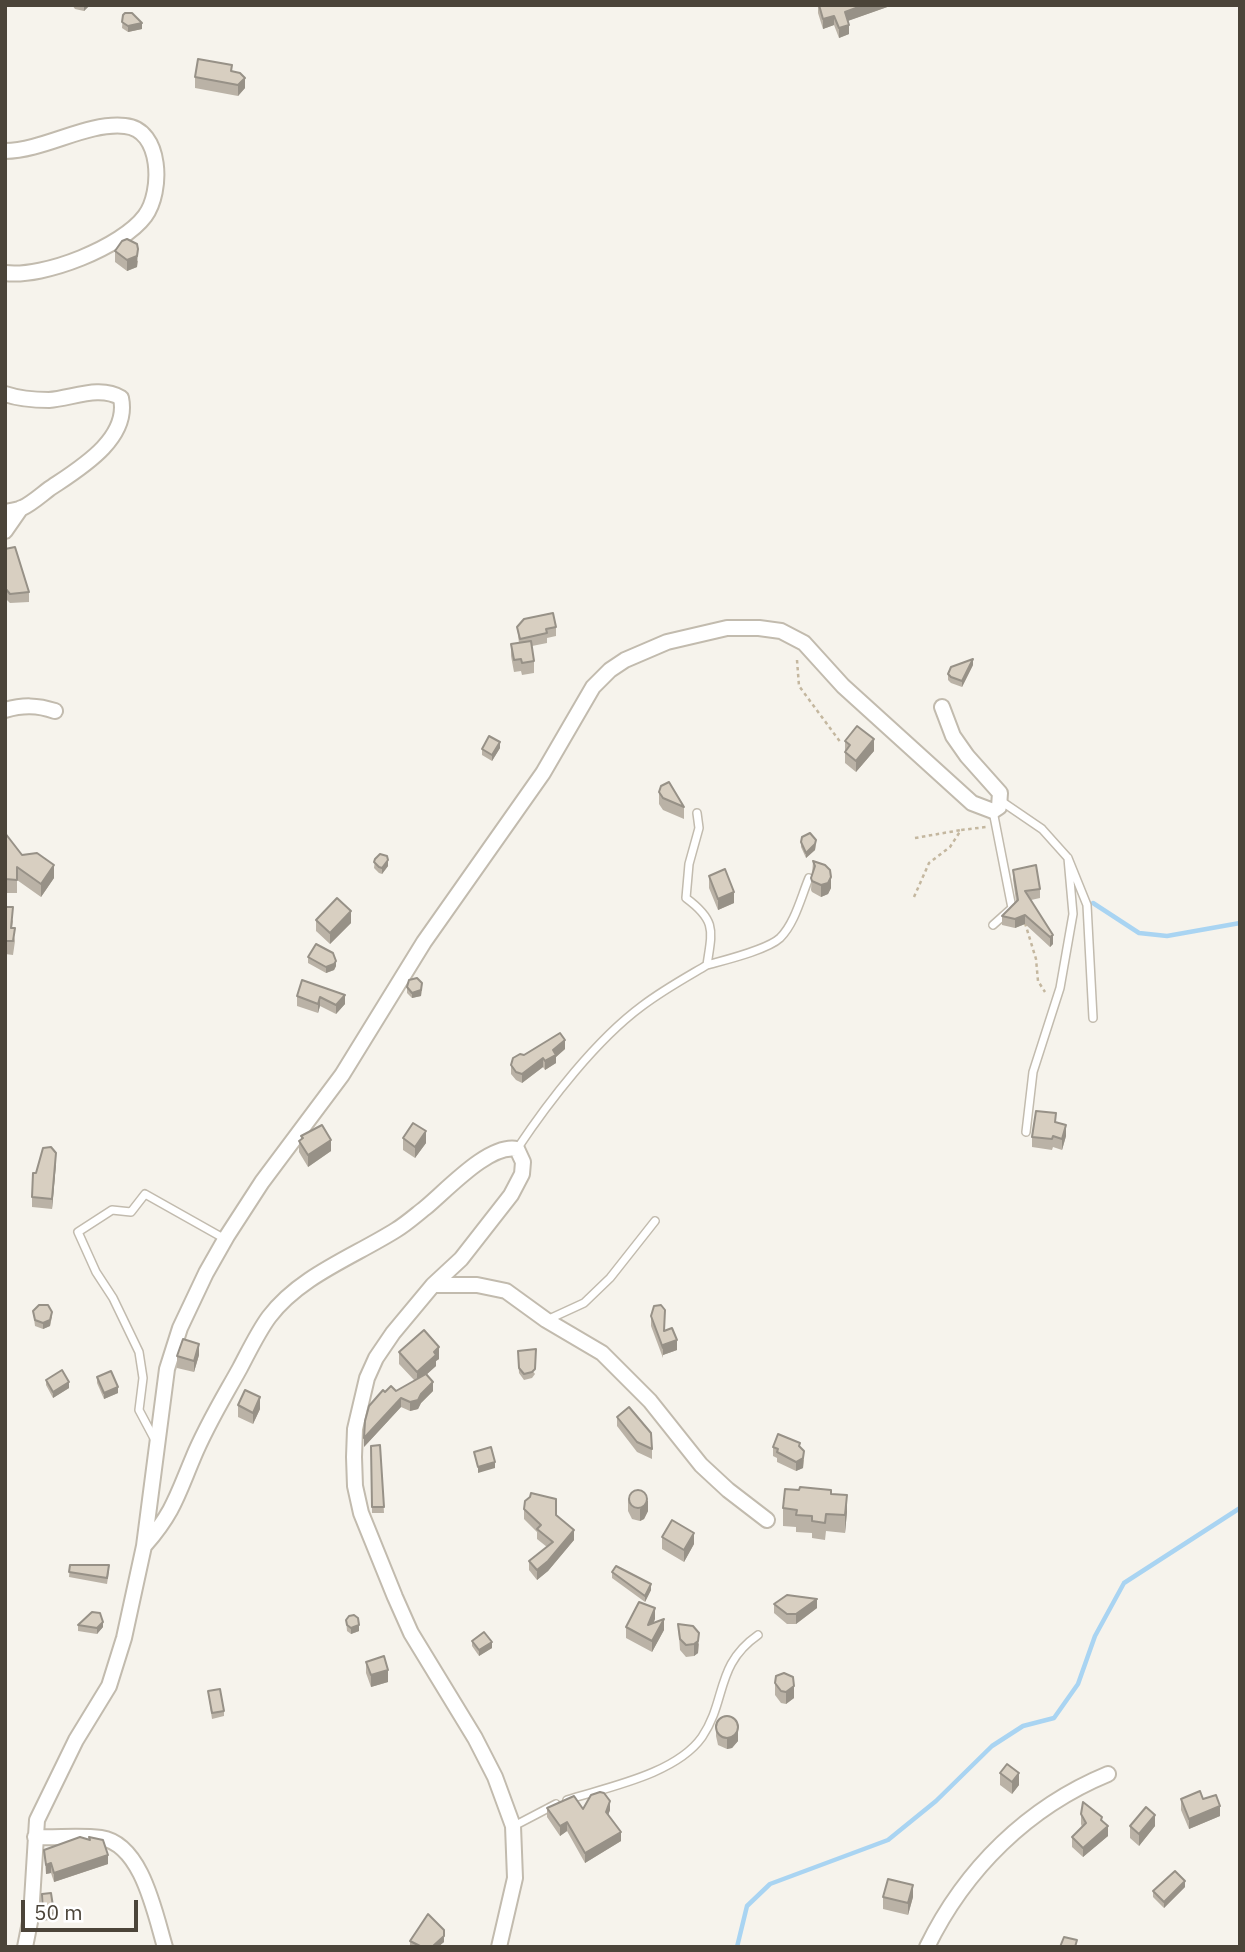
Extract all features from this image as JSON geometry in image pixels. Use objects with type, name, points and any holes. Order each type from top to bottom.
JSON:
[{"type":"street","points":[[5,151],[21,151],[97,129],[124,126],[140,129],[149,140],[155,168],[150,208],[136,226],[114,242],[53,267],[21,274],[5,273]]},
{"type":"street","points":[[5,394],[18,398],[50,400],[107,392],[121,398],[122,404],[121,419],[99,451],[79,470],[21,509],[5,531]]},
{"type":"street","points":[[5,512],[21,509]]},
{"type":"street","points":[[24,1947],[31,1917],[37,1820],[76,1740],[115,1672],[144,1546],[167,1369],[177,1338],[206,1273],[270,1171],[342,1075],[424,942],[542,773],[593,687],[610,670],[638,653],[667,642],[727,628],[781,631],[804,643],[843,686],[972,803],[997,813],[996,787],[967,757],[953,736],[942,707]]},
{"type":"street","points":[[5,710],[23,705],[40,706],[55,711]]},
{"type":"street","points":[[144,1546],[163,1525],[177,1500],[193,1457],[214,1414],[268,1318],[286,1298],[306,1283],[398,1229],[477,1164],[499,1150],[517,1149],[523,1162],[522,1174],[511,1195],[461,1259],[433,1285],[393,1333],[376,1358],[367,1378],[355,1429],[355,1486],[361,1513],[411,1633],[475,1738],[495,1777],[513,1826],[515,1878],[499,1947]]},
{"type":"street","points":[[433,1285],[490,1286],[506,1291],[547,1320],[602,1353],[650,1401],[701,1465],[766,1520]]},
{"type":"street","points":[[927,1947],[949,1906],[986,1857],[1052,1803],[1079,1786],[1108,1774]]},
{"type":"street","points":[[35,1838],[101,1838],[120,1846],[142,1876],[165,1947]]},
{"type":"lane","points":[[697,813],[699,828],[689,864],[687,898],[700,908],[712,929],[707,965]]},
{"type":"lane","points":[[993,925],[1012,908],[997,813],[1042,829],[1068,858],[1087,905],[1093,1018]]},
{"type":"lane","points":[[1026,1132],[1033,1072],[1060,988],[1073,914],[1068,858]]},
{"type":"lane","points":[[517,1149],[547,1105],[603,1041],[640,1007],[707,965],[752,951],[779,939],[794,916],[809,878]]},
{"type":"lane","points":[[158,1446],[139,1410],[143,1378],[139,1352],[78,1232],[112,1210],[131,1212],[145,1194],[225,1239]]},
{"type":"lane","points":[[547,1320],[584,1303],[617,1270],[655,1221]]},
{"type":"lane","points":[[513,1826],[548,1807],[627,1782],[679,1758],[703,1736],[735,1654],[758,1635]]},
{"type":"path","points":[[796,639],[799,686],[841,743]]},
{"type":"path","points":[[915,838],[961,830],[997,813]]},
{"type":"path","points":[[914,897],[929,863],[950,847],[961,830]]},
{"type":"path","points":[[1012,908],[1023,910],[1027,934],[1036,959],[1038,981],[1055,1004]]},
{"type":"building","points":[[819,5],[864,5],[845,12],[849,25],[839,28],[834,16],[823,19]]},
{"type":"building","points":[[125,13],[132,13],[142,23],[128,26],[122,22]]},
{"type":"building","points":[[198,59],[232,65],[231,71],[240,73],[245,78],[238,85],[195,77]]},
{"type":"building","points":[[127,239],[137,244],[138,249],[137,256],[127,260],[115,251],[122,241]]},
{"type":"building","points":[[15,547],[29,592],[10,594],[5,588],[5,549]]},
{"type":"building","points":[[553,613],[556,627],[546,629],[547,633],[520,639],[517,627],[524,619]]},
{"type":"building","points":[[531,641],[534,661],[522,663],[521,659],[514,660],[511,644]]},
{"type":"building","points":[[973,659],[962,681],[948,674],[951,667]]},
{"type":"building","points":[[857,726],[874,739],[856,761],[845,752],[850,745],[845,741]]},
{"type":"building","points":[[489,736],[500,742],[492,755],[482,749]]},
{"type":"building","points":[[669,782],[684,807],[663,798],[659,792],[661,786]]},
{"type":"building","points":[[5,833],[22,855],[37,853],[54,865],[41,884],[17,867],[17,880],[5,879]]},
{"type":"building","points":[[810,833],[816,840],[806,853],[801,842],[802,837]]},
{"type":"building","points":[[380,854],[387,856],[388,860],[382,868],[374,862]]},
{"type":"building","points":[[813,861],[830,870],[828,883],[821,885],[812,881],[815,866]]},
{"type":"building","points":[[1036,865],[1040,889],[1025,891],[1053,935],[1050,937],[1025,915],[1015,919],[1002,916],[1018,900],[1013,870]]},
{"type":"building","points":[[725,869],[734,892],[718,899],[709,876]]},
{"type":"building","points":[[337,898],[351,911],[330,933],[316,920]]},
{"type":"building","points":[[5,907],[13,907],[13,941],[5,941]]},
{"type":"building","points":[[316,944],[333,953],[336,961],[334,964],[326,967],[308,957]]},
{"type":"building","points":[[417,978],[422,983],[421,990],[412,993],[407,987],[409,980]]},
{"type":"building","points":[[302,980],[345,995],[336,1005],[320,997],[318,1004],[297,996]]},
{"type":"building","points":[[560,1033],[565,1040],[553,1050],[556,1055],[545,1061],[543,1058],[522,1074],[516,1072],[511,1065],[513,1058],[524,1055]]},
{"type":"building","points":[[1036,1111],[1056,1113],[1055,1122],[1066,1125],[1062,1139],[1053,1136],[1052,1139],[1032,1137]]},
{"type":"building","points":[[413,1123],[426,1131],[415,1147],[403,1138]]},
{"type":"building","points":[[322,1125],[331,1140],[308,1155],[299,1141],[303,1138],[301,1136]]},
{"type":"building","points":[[51,1147],[56,1153],[52,1199],[32,1197],[33,1173],[36,1173],[43,1148]]},
{"type":"building","points":[[39,1305],[48,1305],[52,1312],[50,1320],[43,1323],[35,1320],[33,1311]]},
{"type":"building","points":[[661,1305],[665,1310],[664,1331],[672,1328],[677,1340],[663,1345],[663,1348],[651,1316],[654,1306]]},
{"type":"building","points":[[424,1330],[439,1347],[434,1352],[436,1355],[417,1372],[399,1352]]},
{"type":"building","points":[[183,1339],[199,1344],[194,1361],[177,1356]]},
{"type":"building","points":[[536,1349],[535,1369],[524,1374],[519,1368],[518,1351]]},
{"type":"building","points":[[62,1370],[69,1382],[53,1392],[46,1380]]},
{"type":"building","points":[[111,1371],[118,1387],[104,1393],[97,1377]]},
{"type":"building","points":[[426,1374],[433,1382],[418,1400],[410,1402],[401,1398],[364,1438],[369,1406],[383,1390],[385,1392],[391,1386],[396,1391]]},
{"type":"building","points":[[245,1390],[260,1397],[253,1413],[238,1405]]},
{"type":"building","points":[[629,1407],[651,1433],[652,1449],[637,1442],[617,1417]]},
{"type":"building","points":[[778,1434],[800,1443],[799,1446],[804,1451],[803,1458],[796,1462],[777,1452],[778,1449],[773,1447]]},
{"type":"building","points":[[380,1445],[384,1507],[372,1507],[371,1446]]},
{"type":"building","points":[[491,1447],[495,1462],[478,1467],[474,1452]]},
{"type":"building","points":[[800,1487],[831,1490],[831,1494],[847,1495],[845,1515],[826,1514],[825,1523],[812,1521],[812,1516],[796,1515],[797,1510],[783,1508],[785,1489],[799,1490]]},
{"type":"building","points":[[634,1490],[642,1490],[647,1499],[645,1506],[634,1508],[629,1503],[629,1495]]},
{"type":"building","points":[[531,1493],[556,1499],[556,1515],[574,1530],[537,1570],[529,1561],[553,1542],[537,1529],[541,1525],[524,1509],[525,1501]]},
{"type":"building","points":[[672,1520],[694,1533],[684,1550],[662,1537]]},
{"type":"building","points":[[70,1565],[109,1565],[107,1578],[69,1572]]},
{"type":"building","points":[[616,1566],[651,1584],[645,1596],[612,1572]]},
{"type":"building","points":[[787,1595],[817,1599],[796,1614],[787,1614],[774,1604]]},
{"type":"building","points":[[639,1602],[655,1608],[648,1625],[664,1619],[652,1641],[626,1627]]},
{"type":"building","points":[[92,1612],[100,1613],[103,1622],[97,1628],[78,1625]]},
{"type":"building","points":[[354,1615],[358,1618],[359,1625],[351,1628],[346,1620]]},
{"type":"building","points":[[678,1624],[693,1626],[699,1633],[698,1641],[686,1645],[680,1639]]},
{"type":"building","points":[[484,1632],[492,1642],[479,1650],[472,1641]]},
{"type":"building","points":[[384,1656],[388,1670],[371,1675],[366,1662]]},
{"type":"building","points":[[784,1673],[793,1677],[794,1686],[786,1692],[781,1691],[775,1683],[776,1676]]},
{"type":"building","points":[[220,1689],[224,1711],[212,1713],[208,1691]]},
{"type":"building","points":[[727,1716],[737,1723],[738,1727],[731,1737],[727,1738],[717,1731],[716,1727],[723,1717]]},
{"type":"building","points":[[1007,1764],[1019,1773],[1012,1782],[1000,1773]]},
{"type":"building","points":[[1200,1791],[1203,1799],[1216,1795],[1220,1806],[1189,1819],[1181,1799]]},
{"type":"building","points":[[600,1792],[610,1801],[606,1812],[621,1832],[585,1853],[567,1822],[560,1826],[547,1808],[574,1796],[583,1809],[591,1795]]},
{"type":"building","points":[[1083,1802],[1102,1817],[1101,1820],[1108,1826],[1083,1848],[1072,1837],[1086,1823],[1081,1814]]},
{"type":"building","points":[[1146,1807],[1155,1815],[1139,1834],[1130,1826]]},
{"type":"building","points":[[80,1837],[103,1840],[108,1855],[54,1873],[51,1863],[46,1865],[44,1850]]},
{"type":"building","points":[[1175,1871],[1185,1881],[1164,1902],[1153,1891]]},
{"type":"building","points":[[888,1879],[913,1885],[908,1903],[883,1897]]},
{"type":"building","points":[[51,1893],[54,1913],[43,1915],[42,1894]]},
{"type":"building","points":[[428,1914],[444,1930],[444,1936],[432,1947],[422,1947],[410,1941]]},
{"type":"building","points":[[1064,1937],[1077,1940],[1075,1947],[1060,1947]]},
{"type":"waterway","points":[[1093,903],[1139,933],[1167,936],[1240,923]]},
{"type":"waterway","points":[[737,1947],[747,1906],[770,1884],[888,1840],[936,1801],[992,1746],[1023,1726],[1054,1718],[1078,1684],[1095,1636],[1124,1583],[1240,1508]]}]
